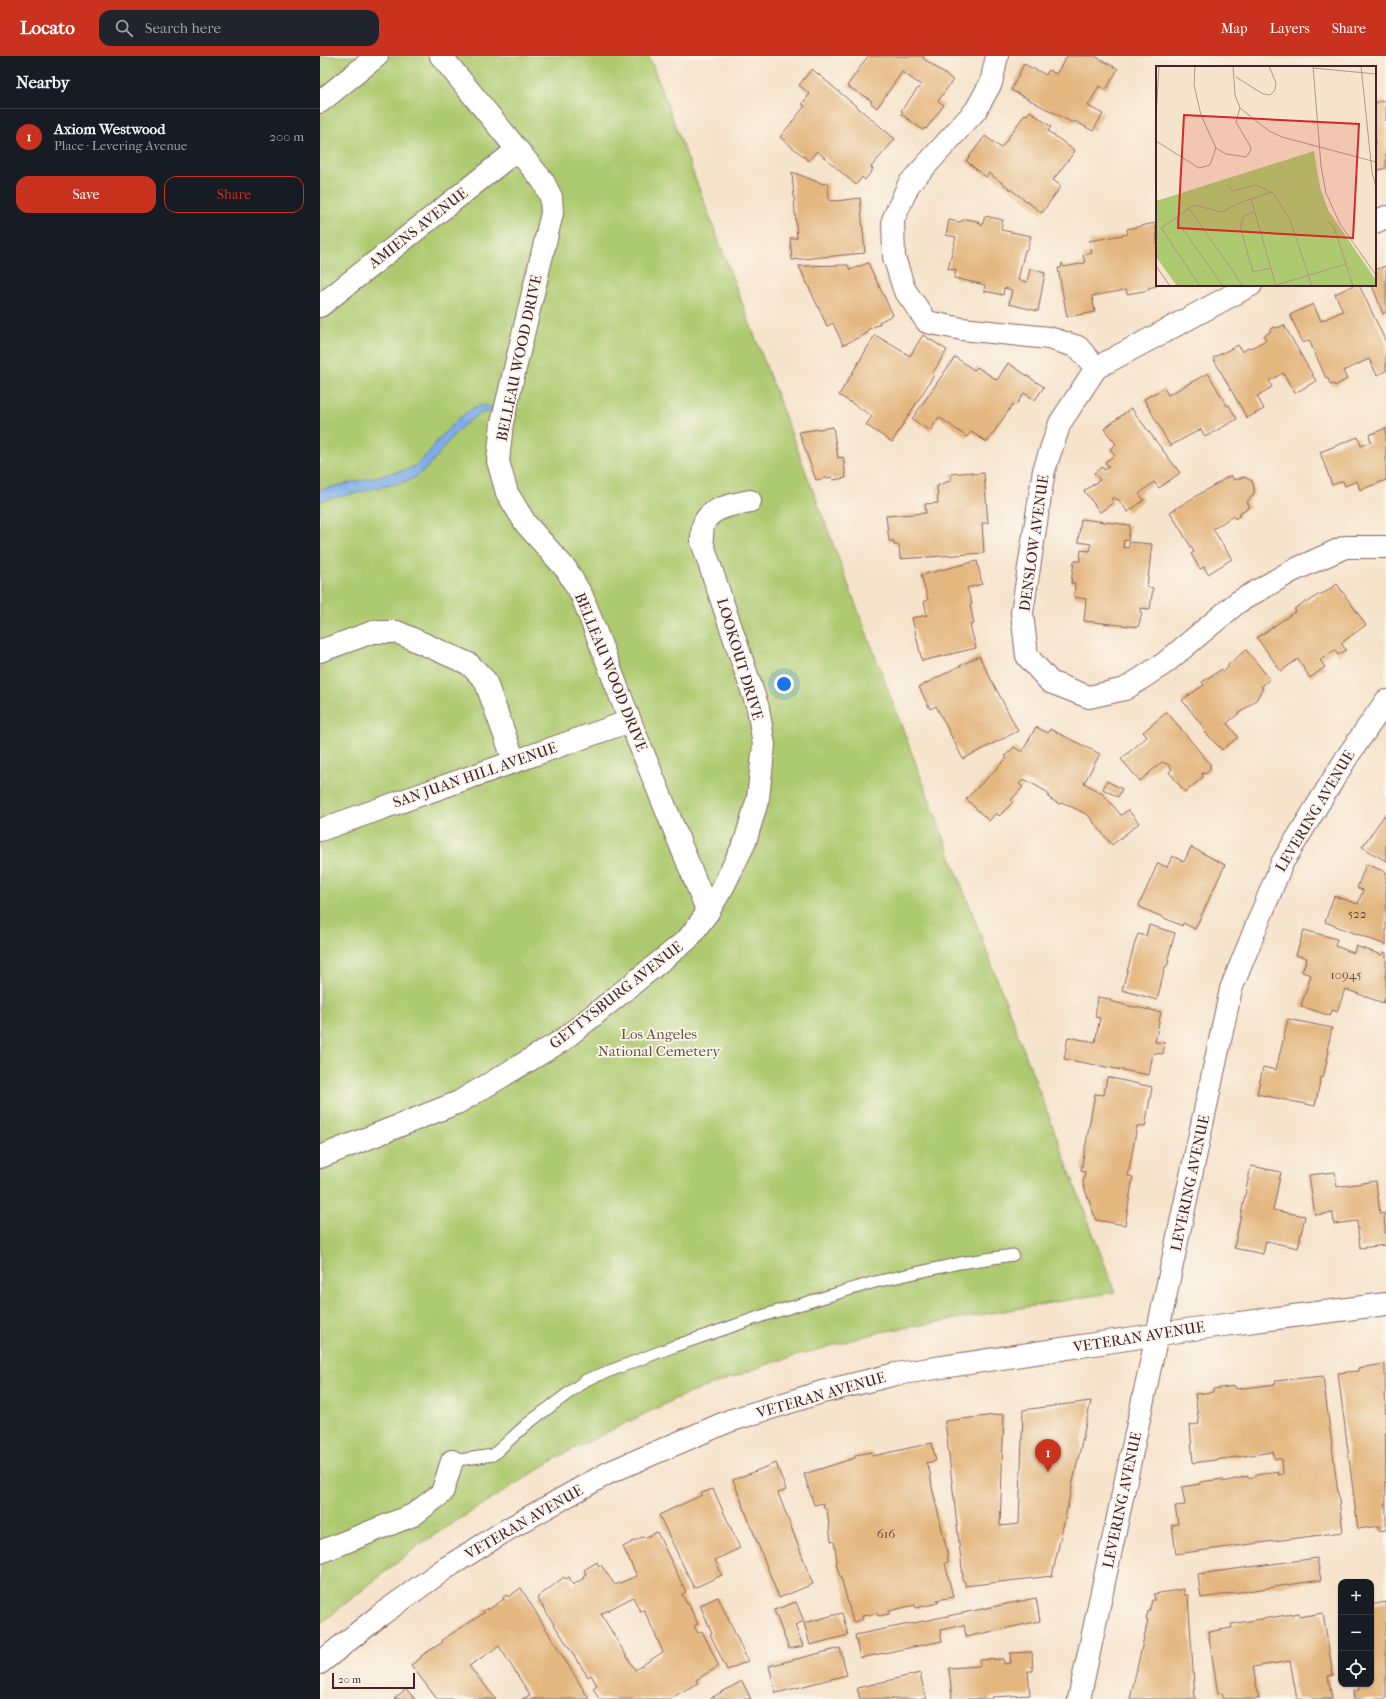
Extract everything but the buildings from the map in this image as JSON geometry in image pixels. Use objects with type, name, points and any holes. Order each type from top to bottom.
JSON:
[{"type":"street","points":[[320,102],[377,56]]},
{"type":"street","name":"BELLEAU WOOD DRIVE","points":[[442,56],[543,181],[551,197],[552,213],[502,423],[498,461],[507,493],[526,524],[566,569],[582,596],[630,721],[708,912]]},
{"type":"street","points":[[997,56],[990,82],[976,110],[909,184],[893,220],[894,256],[904,289],[927,322],[962,329],[1049,338],[1078,347],[1096,368]]},
{"type":"street","name":"AMIENS AVENUE","points":[[320,306],[517,150]]},
{"type":"street","points":[[1376,222],[1386,218]]},
{"type":"street","name":"DENSLOW AVENUE","points":[[1249,286],[1096,368],[1060,422],[1044,470],[1022,613],[1027,656],[1050,682],[1089,697],[1125,689],[1165,663],[1238,602],[1292,571],[1345,547],[1386,546]]},
{"type":"street","name":"LOOKOUT DRIVE","points":[[708,912],[724,885],[745,842],[758,798],[764,745],[758,708],[702,542],[703,526],[709,516],[717,510],[750,501]]},
{"type":"street","points":[[320,651],[373,632],[397,632],[469,664],[485,680],[514,761]]},
{"type":"street","name":"LEVERING AVENUE","points":[[1079,1699],[1231,989],[1282,862],[1347,757],[1386,701]]},
{"type":"street","name":"SAN JUAN HILL AVENUE","points":[[320,830],[630,721]]},
{"type":"street","name":"GETTYSBURG AVENUE","points":[[320,1157],[459,1102],[563,1040],[688,939],[708,912]]},
{"type":"street","name":"VETERAN AVENUE","points":[[320,1664],[379,1616],[446,1568],[510,1528],[608,1473],[729,1421],[822,1392],[896,1374],[1156,1335],[1386,1304]]},
{"type":"street","points":[[320,1552],[413,1515],[442,1493],[452,1461]]},
{"type":"lane","points":[[452,1461],[493,1455],[527,1424],[586,1380],[675,1346],[765,1314],[875,1282],[960,1263],[1013,1255]]},
{"type":"green space","name":"Los Angeles National Cemetery","points":[[320,56],[649,56],[1115,1292],[880,1332],[774,1362],[677,1398],[563,1454],[420,1544],[320,1624]]},
{"type":"water","points":[[479,405],[494,407],[497,410],[482,413],[466,423],[448,441],[425,470],[417,476],[408,481],[320,501],[320,490],[409,469],[414,466],[426,456],[453,424],[468,411]]},
{"type":"place","name":"Axiom Westwood","points":[[1048,1472]]}]
